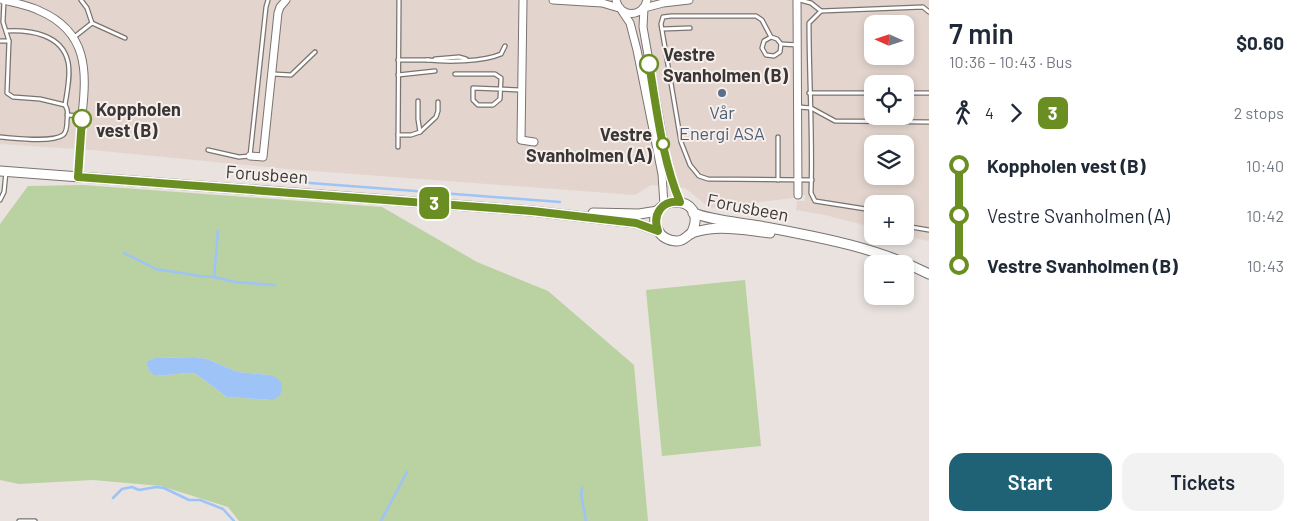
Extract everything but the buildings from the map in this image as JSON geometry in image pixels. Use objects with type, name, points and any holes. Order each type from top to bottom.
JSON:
[{"type":"main road","name":"Forusbeen","points":[[3,171],[532,211],[636,223],[658,231]]},
{"type":"main road","points":[[669,202],[680,202],[686,204],[693,212],[694,227],[691,234],[686,238],[676,241],[667,239],[658,231],[656,224],[661,208],[669,202]]},
{"type":"main road","name":"Forusbeen","points":[[532,211],[639,214],[661,208]]},
{"type":"main road","name":"Forusbeen","points":[[693,212],[711,219],[754,225],[840,242],[870,250],[929,274]]},
{"type":"main road","name":"Forusbeen","points":[[691,234],[716,229],[797,234]]},
{"type":"street","points":[[4,0],[40,10],[53,18],[73,38],[80,51],[85,72],[78,177]]},
{"type":"street","points":[[523,0],[522,140],[534,142]]},
{"type":"street","points":[[553,0],[602,3],[631,14],[640,12],[654,4],[688,0]]},
{"type":"street","points":[[616,0],[620,10],[630,23],[639,58],[662,174],[661,208]]},
{"type":"street","points":[[647,0],[644,8],[643,27],[667,163],[673,186],[680,202]]},
{"type":"street","points":[[798,196],[799,0]]},
{"type":"street","points":[[250,156],[263,156],[278,13],[283,1]]},
{"type":"lane","points":[[4,0],[1,18],[9,41],[7,90],[9,95],[40,99],[65,105]]},
{"type":"lane","points":[[81,0],[87,8],[92,23],[125,38]]},
{"type":"lane","points":[[208,150],[239,157],[250,156],[268,0]]},
{"type":"lane","points":[[398,147],[399,0]]},
{"type":"lane","points":[[799,0],[811,3],[821,11],[924,7],[929,12]]},
{"type":"lane","points":[[811,3],[817,0]]},
{"type":"lane","points":[[821,11],[809,24],[811,192],[815,201],[864,209]]},
{"type":"lane","points":[[771,37],[762,20],[756,16],[671,16],[663,18],[662,28],[682,142],[690,165],[699,176],[708,179],[812,180]]},
{"type":"lane","points":[[73,38],[92,23]]},
{"type":"lane","points":[[662,28],[690,28]]},
{"type":"lane","points":[[0,138],[37,140],[62,136],[66,132],[68,115],[68,109],[65,105],[69,72],[68,63],[62,48],[36,32],[7,31]]},
{"type":"lane","points":[[771,37],[778,39],[781,44],[780,52],[774,56],[766,55],[762,48],[764,41],[771,37]]},
{"type":"lane","points":[[0,41],[9,41]]},
{"type":"lane","points":[[781,44],[798,45]]},
{"type":"lane","points":[[398,60],[427,60],[447,57],[469,60],[499,56],[505,46]]},
{"type":"lane","points":[[273,74],[291,75],[314,52]]},
{"type":"lane","points":[[398,75],[435,71]]},
{"type":"lane","points":[[455,74],[495,74],[501,78],[500,89],[500,99],[493,105],[478,105],[473,100],[472,88],[500,89],[522,90]]},
{"type":"lane","points":[[809,93],[864,93]]},
{"type":"lane","points":[[914,93],[929,93]]},
{"type":"lane","points":[[418,102],[420,132]]},
{"type":"lane","points":[[398,135],[411,135],[420,132],[436,117],[438,102]]},
{"type":"lane","points":[[798,107],[811,108],[835,122],[929,122]]},
{"type":"lane","points":[[68,115],[82,116]]},
{"type":"lane","points":[[778,137],[778,180]]},
{"type":"lane","points":[[0,200],[4,192],[3,171]]},
{"type":"lane","points":[[914,228],[929,230]]},
{"type":"lane","points":[[19,521],[35,521]]},
{"type":"shaded area","points":[[0,0],[929,0],[929,241],[914,238],[914,195],[864,195],[864,225],[796,210],[797,201],[805,201],[805,195],[710,208],[685,188],[651,185],[635,195],[287,169],[92,150],[0,144]]},
{"type":"green space","points":[[83,185],[382,207],[477,262],[548,291],[634,365],[648,521],[239,521],[228,507],[161,486],[93,480],[19,484],[0,480],[0,224],[28,186]],"holes":[[[194,357],[207,359],[238,372],[270,375],[272,400],[227,397],[196,374],[155,376],[147,366],[147,361],[155,358]]]},
{"type":"green space","points":[[745,280],[761,446],[662,456],[646,290]]},
{"type":"water","points":[[194,357],[207,359],[238,372],[270,375],[277,378],[282,384],[282,390],[277,398],[272,400],[227,397],[196,374],[155,376],[147,366],[147,361],[155,358]]},
{"type":"waterway","points":[[284,181],[560,202]]},
{"type":"waterway","points":[[214,277],[218,231]]},
{"type":"waterway","points":[[124,253],[156,269],[214,277],[235,282],[275,285]]},
{"type":"waterway","points":[[381,521],[407,472]]},
{"type":"waterway","points":[[113,498],[122,489],[132,487],[139,490],[156,487],[164,488],[189,500],[200,500],[223,509],[234,521]]},
{"type":"waterway","points":[[582,488],[581,494],[586,521]]},
{"type":"bus line","name":"3","points":[[82,119],[78,177],[532,211],[636,223],[658,231],[656,224],[658,211],[669,202],[680,202],[673,186],[667,163],[649,64]]},
{"type":"place","name":"Vestre Svanholmen (B)","points":[[649,64]]},
{"type":"place","name":"Vår Energi ASA","points":[[722,93]]},
{"type":"place","name":"Koppholen vest (B)","points":[[82,119]]},
{"type":"place","name":"Vestre Svanholmen (A)","points":[[663,144]]}]
